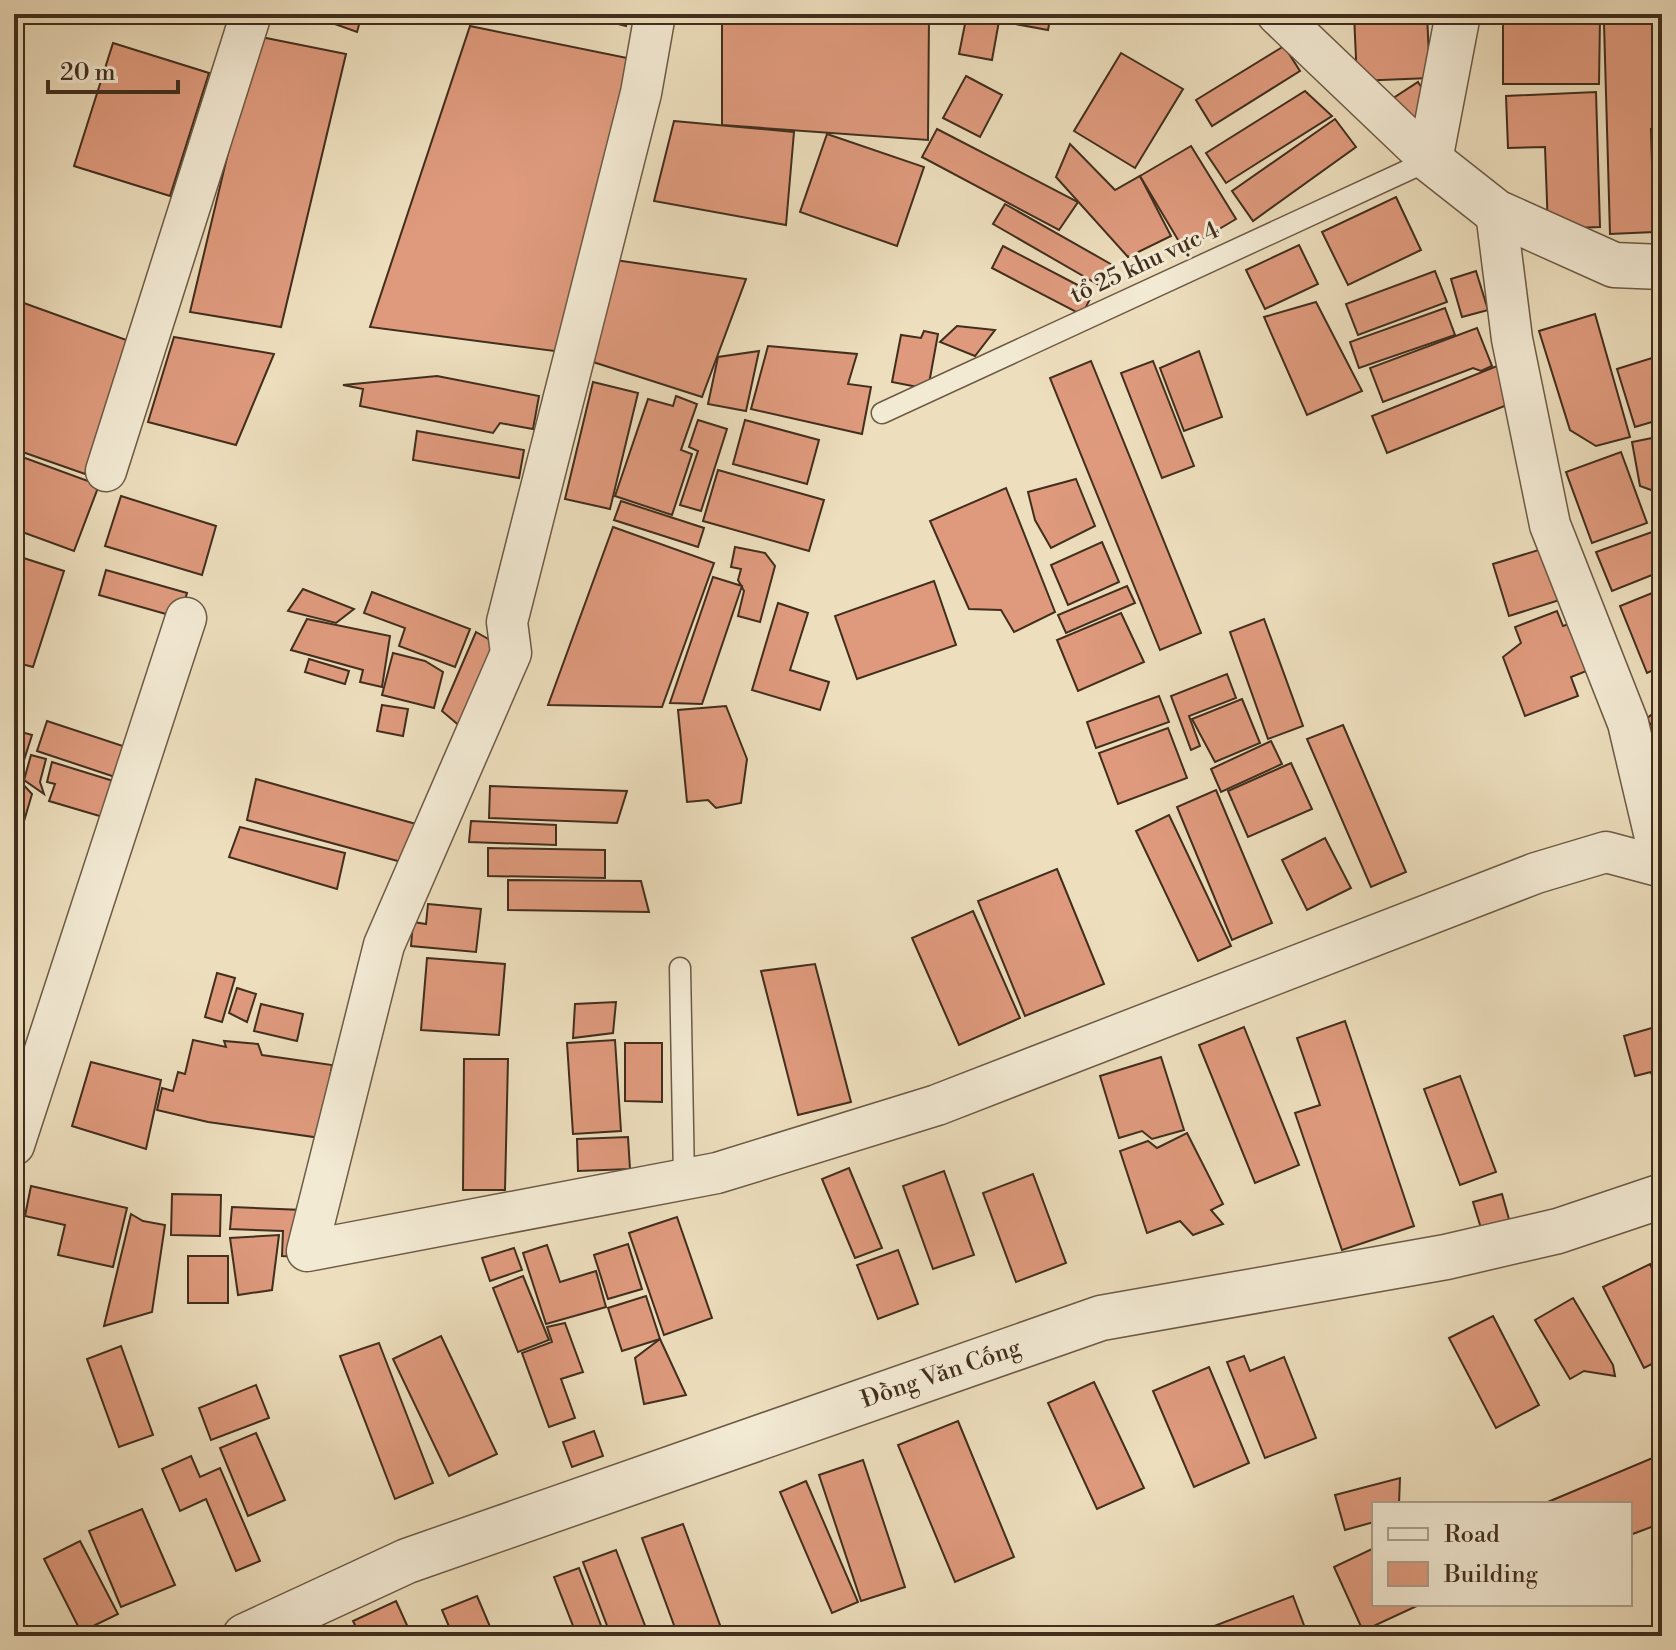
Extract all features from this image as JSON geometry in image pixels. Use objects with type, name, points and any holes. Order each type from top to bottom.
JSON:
[{"type":"street","points":[[106,471],[251,14]]},
{"type":"street","points":[[655,14],[641,93],[507,622],[511,653],[384,945],[307,1251],[717,1173],[937,1105],[1536,873],[1606,852],[1662,867],[1628,723],[1550,525],[1512,339],[1496,212]]},
{"type":"street","points":[[1277,14],[1430,160],[1496,212],[1614,265],[1662,267]]},
{"type":"street","points":[[1430,160],[1458,14]]},
{"type":"street","points":[[14,1145],[186,618]]},
{"type":"street","name":"Đồng Văn Cống","points":[[245,1636],[407,1561],[1101,1318],[1460,1254],[1558,1231],[1662,1196]]},
{"type":"lane","name":"tổ 25 khu vực 4","points":[[882,413],[1430,160]]},
{"type":"lane","points":[[680,968],[684,1179]]},
{"type":"building","points":[[307,14],[362,14],[357,32]]},
{"type":"building","points":[[579,14],[628,14],[626,26]]},
{"type":"building","points":[[722,14],[929,14],[928,140],[722,125]]},
{"type":"building","points":[[967,14],[1051,14],[1048,30],[999,21],[992,60],[959,54]]},
{"type":"building","points":[[1354,14],[1427,14],[1430,78],[1357,81]]},
{"type":"building","points":[[1503,17],[1600,18],[1599,84],[1503,84]]},
{"type":"building","points":[[1662,21],[1662,129],[1651,129],[1654,232],[1610,234],[1604,23]]},
{"type":"building","points":[[470,26],[632,59],[562,352],[370,327]]},
{"type":"building","points":[[256,36],[346,54],[281,327],[190,312]]},
{"type":"building","points":[[113,43],[209,73],[170,196],[74,166]]},
{"type":"building","points":[[1284,46],[1300,71],[1212,126],[1196,100]]},
{"type":"building","points":[[1121,53],[1183,89],[1135,168],[1074,131]]},
{"type":"building","points":[[966,76],[1002,95],[980,137],[943,118]]},
{"type":"building","points":[[1418,82],[1443,121],[1403,146],[1378,108]]},
{"type":"building","points":[[1305,91],[1332,116],[1226,183],[1206,153]]},
{"type":"building","points":[[1596,92],[1600,227],[1548,229],[1545,147],[1508,148],[1506,96]]},
{"type":"building","points":[[1335,119],[1356,147],[1253,221],[1232,191]]},
{"type":"building","points":[[674,121],[794,132],[786,225],[654,201]]},
{"type":"building","points":[[937,129],[1078,202],[1059,230],[922,157]]},
{"type":"building","points":[[827,134],[924,167],[897,246],[800,212]]},
{"type":"building","points":[[1070,144],[1115,190],[1140,176],[1171,236],[1128,257],[1056,177]]},
{"type":"building","points":[[1191,146],[1236,219],[1184,250],[1140,176]]},
{"type":"building","points":[[1396,197],[1421,250],[1348,285],[1322,232]]},
{"type":"building","points":[[1005,204],[1116,267],[1104,288],[993,224]]},
{"type":"building","points":[[1299,245],[1318,284],[1265,309],[1246,270]]},
{"type":"building","points":[[1003,246],[1093,293],[1082,315],[992,268]]},
{"type":"building","points":[[615,260],[746,279],[702,397],[590,361]]},
{"type":"building","points":[[1435,271],[1447,302],[1358,335],[1346,304]]},
{"type":"building","points":[[1476,271],[1488,310],[1462,317],[1451,279]]},
{"type":"building","points":[[21,302],[132,342],[85,474],[14,449],[14,322]]},
{"type":"building","points":[[1316,302],[1362,391],[1307,415],[1264,317]]},
{"type":"building","points":[[1445,308],[1455,335],[1359,368],[1350,342]]},
{"type":"building","points":[[1595,314],[1630,437],[1596,446],[1570,430],[1539,331]]},
{"type":"building","points":[[957,326],[995,330],[975,356],[940,342]]},
{"type":"building","points":[[1477,328],[1492,366],[1481,371],[1473,368],[1383,402],[1370,368]]},
{"type":"building","points":[[924,331],[938,334],[928,389],[892,382],[901,335],[921,338]]},
{"type":"building","points":[[174,337],[274,354],[236,445],[148,422]]},
{"type":"building","points":[[768,346],[857,354],[848,384],[871,387],[862,434],[751,409]]},
{"type":"building","points":[[759,351],[746,411],[708,404],[718,357]]},
{"type":"building","points":[[1199,351],[1222,417],[1184,431],[1160,368]]},
{"type":"building","points":[[1655,357],[1662,362],[1662,419],[1635,427],[1617,369]]},
{"type":"building","points":[[1517,358],[1532,395],[1387,453],[1372,416]]},
{"type":"building","points":[[1091,361],[1201,633],[1160,650],[1050,378]]},
{"type":"building","points":[[1153,361],[1194,466],[1162,478],[1121,373]]},
{"type":"building","points":[[437,376],[539,396],[533,429],[500,423],[493,433],[360,406],[363,389],[343,385]]},
{"type":"building","points":[[593,382],[638,393],[610,509],[565,499]]},
{"type":"building","points":[[676,396],[697,404],[681,450],[692,454],[672,515],[615,496],[648,399],[673,406]]},
{"type":"building","points":[[698,420],[727,429],[701,511],[680,505],[698,451],[689,447]]},
{"type":"building","points":[[745,420],[819,440],[807,484],[733,464]]},
{"type":"building","points":[[417,431],[524,450],[519,478],[413,460]]},
{"type":"building","points":[[1662,436],[1662,514],[1658,515],[1654,491],[1640,486],[1632,442]]},
{"type":"building","points":[[1621,452],[1647,523],[1592,543],[1566,472]]},
{"type":"building","points":[[14,454],[99,485],[74,551],[14,529]]},
{"type":"building","points":[[718,470],[824,500],[809,551],[703,521]]},
{"type":"building","points":[[1076,479],[1095,526],[1051,548],[1035,520],[1028,492]]},
{"type":"building","points":[[1006,488],[1055,612],[1014,632],[1001,610],[969,609],[930,521]]},
{"type":"building","points":[[121,496],[216,526],[202,575],[105,546]]},
{"type":"building","points":[[621,501],[704,528],[698,547],[614,520]]},
{"type":"building","points":[[613,527],[714,563],[662,707],[548,705]]},
{"type":"building","points":[[1652,532],[1662,555],[1662,571],[1612,591],[1596,552]]},
{"type":"building","points":[[1102,542],[1119,582],[1068,605],[1051,565]]},
{"type":"building","points":[[1555,545],[1572,596],[1509,616],[1493,564]]},
{"type":"building","points":[[735,547],[765,553],[775,566],[760,622],[738,616],[744,591],[738,580],[741,569],[731,567]]},
{"type":"building","points":[[14,555],[64,571],[33,667],[14,662]]},
{"type":"building","points":[[106,570],[187,593],[180,618],[99,595]]},
{"type":"building","points":[[713,577],[742,586],[702,704],[670,703]]},
{"type":"building","points":[[934,581],[956,645],[857,679],[835,616]]},
{"type":"building","points":[[1127,586],[1135,603],[1066,633],[1058,615]]},
{"type":"building","points":[[303,589],[354,609],[336,623],[288,611]]},
{"type":"building","points":[[1662,589],[1662,666],[1647,673],[1620,606]]},
{"type":"building","points":[[372,592],[470,629],[455,667],[399,646],[405,628],[364,613]]},
{"type":"building","points":[[778,603],[808,613],[790,670],[829,682],[820,710],[752,690]]},
{"type":"building","points":[[1557,611],[1563,626],[1572,623],[1589,670],[1571,677],[1578,696],[1525,716],[1503,657],[1521,643],[1515,627]]},
{"type":"building","points":[[1121,613],[1144,662],[1078,691],[1057,640]]},
{"type":"building","points":[[307,619],[390,636],[382,687],[360,682],[363,670],[291,650]]},
{"type":"building","points":[[1264,619],[1303,726],[1268,739],[1230,632]]},
{"type":"building","points":[[476,632],[511,652],[475,739],[442,711]]},
{"type":"building","points":[[393,653],[425,661],[443,672],[434,708],[382,695]]},
{"type":"building","points":[[309,659],[349,671],[345,684],[305,672]]},
{"type":"building","points":[[1227,674],[1236,698],[1189,716],[1200,746],[1191,750],[1171,696]]},
{"type":"building","points":[[1159,696],[1169,722],[1096,748],[1087,722]]},
{"type":"building","points":[[1242,699],[1260,743],[1215,762],[1192,719]]},
{"type":"building","points":[[382,705],[408,709],[403,736],[377,731]]},
{"type":"building","points":[[726,706],[747,759],[741,803],[716,808],[708,800],[687,802],[678,710]]},
{"type":"building","points":[[1662,706],[1662,737],[1646,719]]},
{"type":"building","points":[[47,721],[135,750],[118,778],[37,751]]},
{"type":"building","points":[[1343,725],[1406,872],[1371,887],[1307,739]]},
{"type":"building","points":[[1168,728],[1187,778],[1118,804],[1099,753]]},
{"type":"building","points":[[14,730],[32,735],[18,779],[32,794],[22,828],[14,825]]},
{"type":"building","points":[[1271,741],[1282,764],[1221,792],[1211,769]]},
{"type":"building","points":[[31,755],[46,759],[40,782],[44,794],[24,780]]},
{"type":"building","points":[[52,762],[123,784],[113,820],[49,801],[55,784],[47,782]]},
{"type":"building","points":[[1291,763],[1312,809],[1248,837],[1228,791]]},
{"type":"building","points":[[256,779],[416,824],[405,863],[247,820]]},
{"type":"building","points":[[490,786],[627,791],[617,823],[489,818]]},
{"type":"building","points":[[1216,790],[1272,923],[1232,940],[1177,807]]},
{"type":"building","points":[[1169,815],[1231,946],[1198,961],[1136,831]]},
{"type":"building","points":[[471,821],[556,825],[556,845],[469,842]]},
{"type":"building","points":[[240,827],[345,853],[337,889],[229,857]]},
{"type":"building","points":[[1325,838],[1351,888],[1307,910],[1282,860]]},
{"type":"building","points":[[488,848],[605,850],[605,878],[488,876]]},
{"type":"building","points":[[1057,869],[1104,984],[1025,1016],[978,901]]},
{"type":"building","points":[[508,880],[641,881],[649,912],[508,910]]},
{"type":"building","points":[[428,904],[481,909],[476,952],[411,946],[413,922],[426,924]]},
{"type":"building","points":[[973,911],[1020,1018],[959,1045],[912,938]]},
{"type":"building","points":[[427,958],[505,964],[499,1035],[421,1030]]},
{"type":"building","points":[[815,964],[851,1102],[798,1115],[761,971]]},
{"type":"building","points":[[217,973],[235,978],[222,1022],[205,1017]]},
{"type":"building","points":[[237,988],[256,994],[247,1022],[229,1013]]},
{"type":"building","points":[[616,1002],[613,1033],[573,1038],[575,1004]]},
{"type":"building","points":[[261,1004],[303,1014],[297,1041],[254,1031]]},
{"type":"building","points":[[1345,1021],[1414,1226],[1342,1250],[1295,1113],[1320,1105],[1297,1038]]},
{"type":"building","points":[[1662,1025],[1662,1111],[1651,1072],[1635,1076],[1624,1036]]},
{"type":"building","points":[[1244,1027],[1299,1165],[1255,1183],[1199,1045]]},
{"type":"building","points":[[193,1040],[226,1047],[224,1041],[258,1044],[262,1055],[332,1065],[321,1138],[208,1122],[157,1110],[162,1088],[173,1091],[178,1072],[185,1074]]},
{"type":"building","points":[[615,1040],[621,1131],[573,1134],[567,1043]]},
{"type":"building","points":[[625,1043],[662,1043],[662,1102],[625,1101]]},
{"type":"building","points":[[1161,1057],[1184,1130],[1152,1139],[1142,1131],[1119,1138],[1100,1076]]},
{"type":"building","points":[[464,1059],[508,1059],[505,1190],[463,1190]]},
{"type":"building","points":[[91,1062],[161,1080],[146,1149],[72,1126]]},
{"type":"building","points":[[1460,1076],[1496,1172],[1460,1185],[1424,1089]]},
{"type":"building","points":[[1187,1133],[1223,1204],[1211,1210],[1223,1224],[1193,1235],[1180,1221],[1147,1233],[1120,1151],[1148,1141],[1157,1148]]},
{"type":"building","points":[[628,1137],[630,1169],[578,1171],[577,1139]]},
{"type":"building","points":[[849,1168],[882,1248],[855,1258],[822,1179]]},
{"type":"building","points":[[944,1171],[974,1255],[933,1269],[903,1186]]},
{"type":"building","points":[[1033,1174],[1066,1263],[1016,1282],[983,1193]]},
{"type":"building","points":[[31,1186],[127,1208],[113,1267],[58,1255],[65,1225],[25,1216]]},
{"type":"building","points":[[172,1194],[221,1195],[220,1236],[171,1235]]},
{"type":"building","points":[[1502,1194],[1512,1230],[1484,1238],[1473,1202]]},
{"type":"building","points":[[232,1207],[303,1210],[301,1257],[282,1256],[283,1231],[230,1229]]},
{"type":"building","points":[[131,1214],[143,1221],[165,1225],[152,1312],[104,1326]]},
{"type":"building","points":[[677,1217],[712,1318],[664,1335],[629,1233]]},
{"type":"building","points":[[279,1235],[272,1290],[238,1295],[230,1238]]},
{"type":"building","points":[[628,1244],[642,1289],[608,1299],[594,1255]]},
{"type":"building","points":[[547,1245],[560,1282],[596,1271],[606,1307],[546,1324],[523,1253]]},
{"type":"building","points":[[514,1248],[522,1270],[490,1281],[482,1258]]},
{"type":"building","points":[[898,1250],[918,1304],[878,1319],[857,1265]]},
{"type":"building","points":[[188,1256],[228,1256],[228,1303],[188,1303]]},
{"type":"building","points":[[1650,1264],[1662,1289],[1662,1359],[1644,1368],[1603,1287]]},
{"type":"building","points":[[523,1276],[549,1340],[518,1352],[493,1288]]},
{"type":"building","points":[[646,1296],[660,1339],[622,1351],[608,1308]]},
{"type":"building","points":[[1573,1298],[1613,1365],[1615,1376],[1584,1371],[1570,1379],[1535,1320]]},
{"type":"building","points":[[1493,1316],[1539,1405],[1496,1428],[1449,1338]]},
{"type":"building","points":[[565,1323],[583,1372],[561,1379],[575,1418],[549,1427],[522,1353],[552,1342],[547,1327]]},
{"type":"building","points":[[441,1336],[497,1454],[449,1476],[393,1359]]},
{"type":"building","points":[[660,1339],[686,1395],[644,1404],[635,1358]]},
{"type":"building","points":[[379,1343],[433,1483],[395,1499],[340,1356]]},
{"type":"building","points":[[121,1346],[153,1435],[119,1447],[87,1359]]},
{"type":"building","points":[[1244,1356],[1250,1371],[1284,1357],[1316,1438],[1265,1458],[1227,1362]]},
{"type":"building","points":[[1209,1367],[1249,1463],[1194,1487],[1153,1391]]},
{"type":"building","points":[[1094,1382],[1144,1488],[1097,1509],[1048,1403]]},
{"type":"building","points":[[256,1385],[269,1418],[211,1440],[199,1408]]},
{"type":"building","points":[[958,1421],[1014,1557],[955,1582],[898,1445]]},
{"type":"building","points":[[594,1431],[603,1456],[572,1467],[563,1442]]},
{"type":"building","points":[[256,1433],[285,1500],[248,1516],[220,1448]]},
{"type":"building","points":[[1662,1454],[1662,1523],[1632,1534],[1632,1502],[1548,1502]]},
{"type":"building","points":[[191,1456],[200,1477],[220,1468],[260,1561],[236,1571],[206,1499],[180,1511],[162,1469]]},
{"type":"building","points":[[863,1460],[905,1587],[861,1601],[819,1475]]},
{"type":"building","points":[[1400,1478],[1399,1502],[1372,1502],[1372,1523],[1345,1530],[1335,1495]]},
{"type":"building","points":[[806,1481],[858,1602],[832,1613],[780,1492]]},
{"type":"building","points":[[142,1509],[175,1585],[121,1607],[89,1531]]},
{"type":"building","points":[[683,1524],[724,1636],[678,1636],[642,1538]]},
{"type":"building","points":[[80,1541],[118,1614],[81,1632],[44,1559]]},
{"type":"building","points":[[1372,1549],[1372,1606],[1417,1606],[1363,1631],[1334,1567]]},
{"type":"building","points":[[616,1550],[649,1636],[611,1636],[583,1562]]},
{"type":"building","points":[[579,1568],[605,1636],[577,1636],[554,1577]]},
{"type":"building","points":[[477,1596],[494,1636],[453,1636],[442,1610]]},
{"type":"building","points":[[1293,1596],[1308,1636],[1188,1636]]},
{"type":"building","points":[[396,1601],[411,1634],[360,1636],[353,1621]]}]
